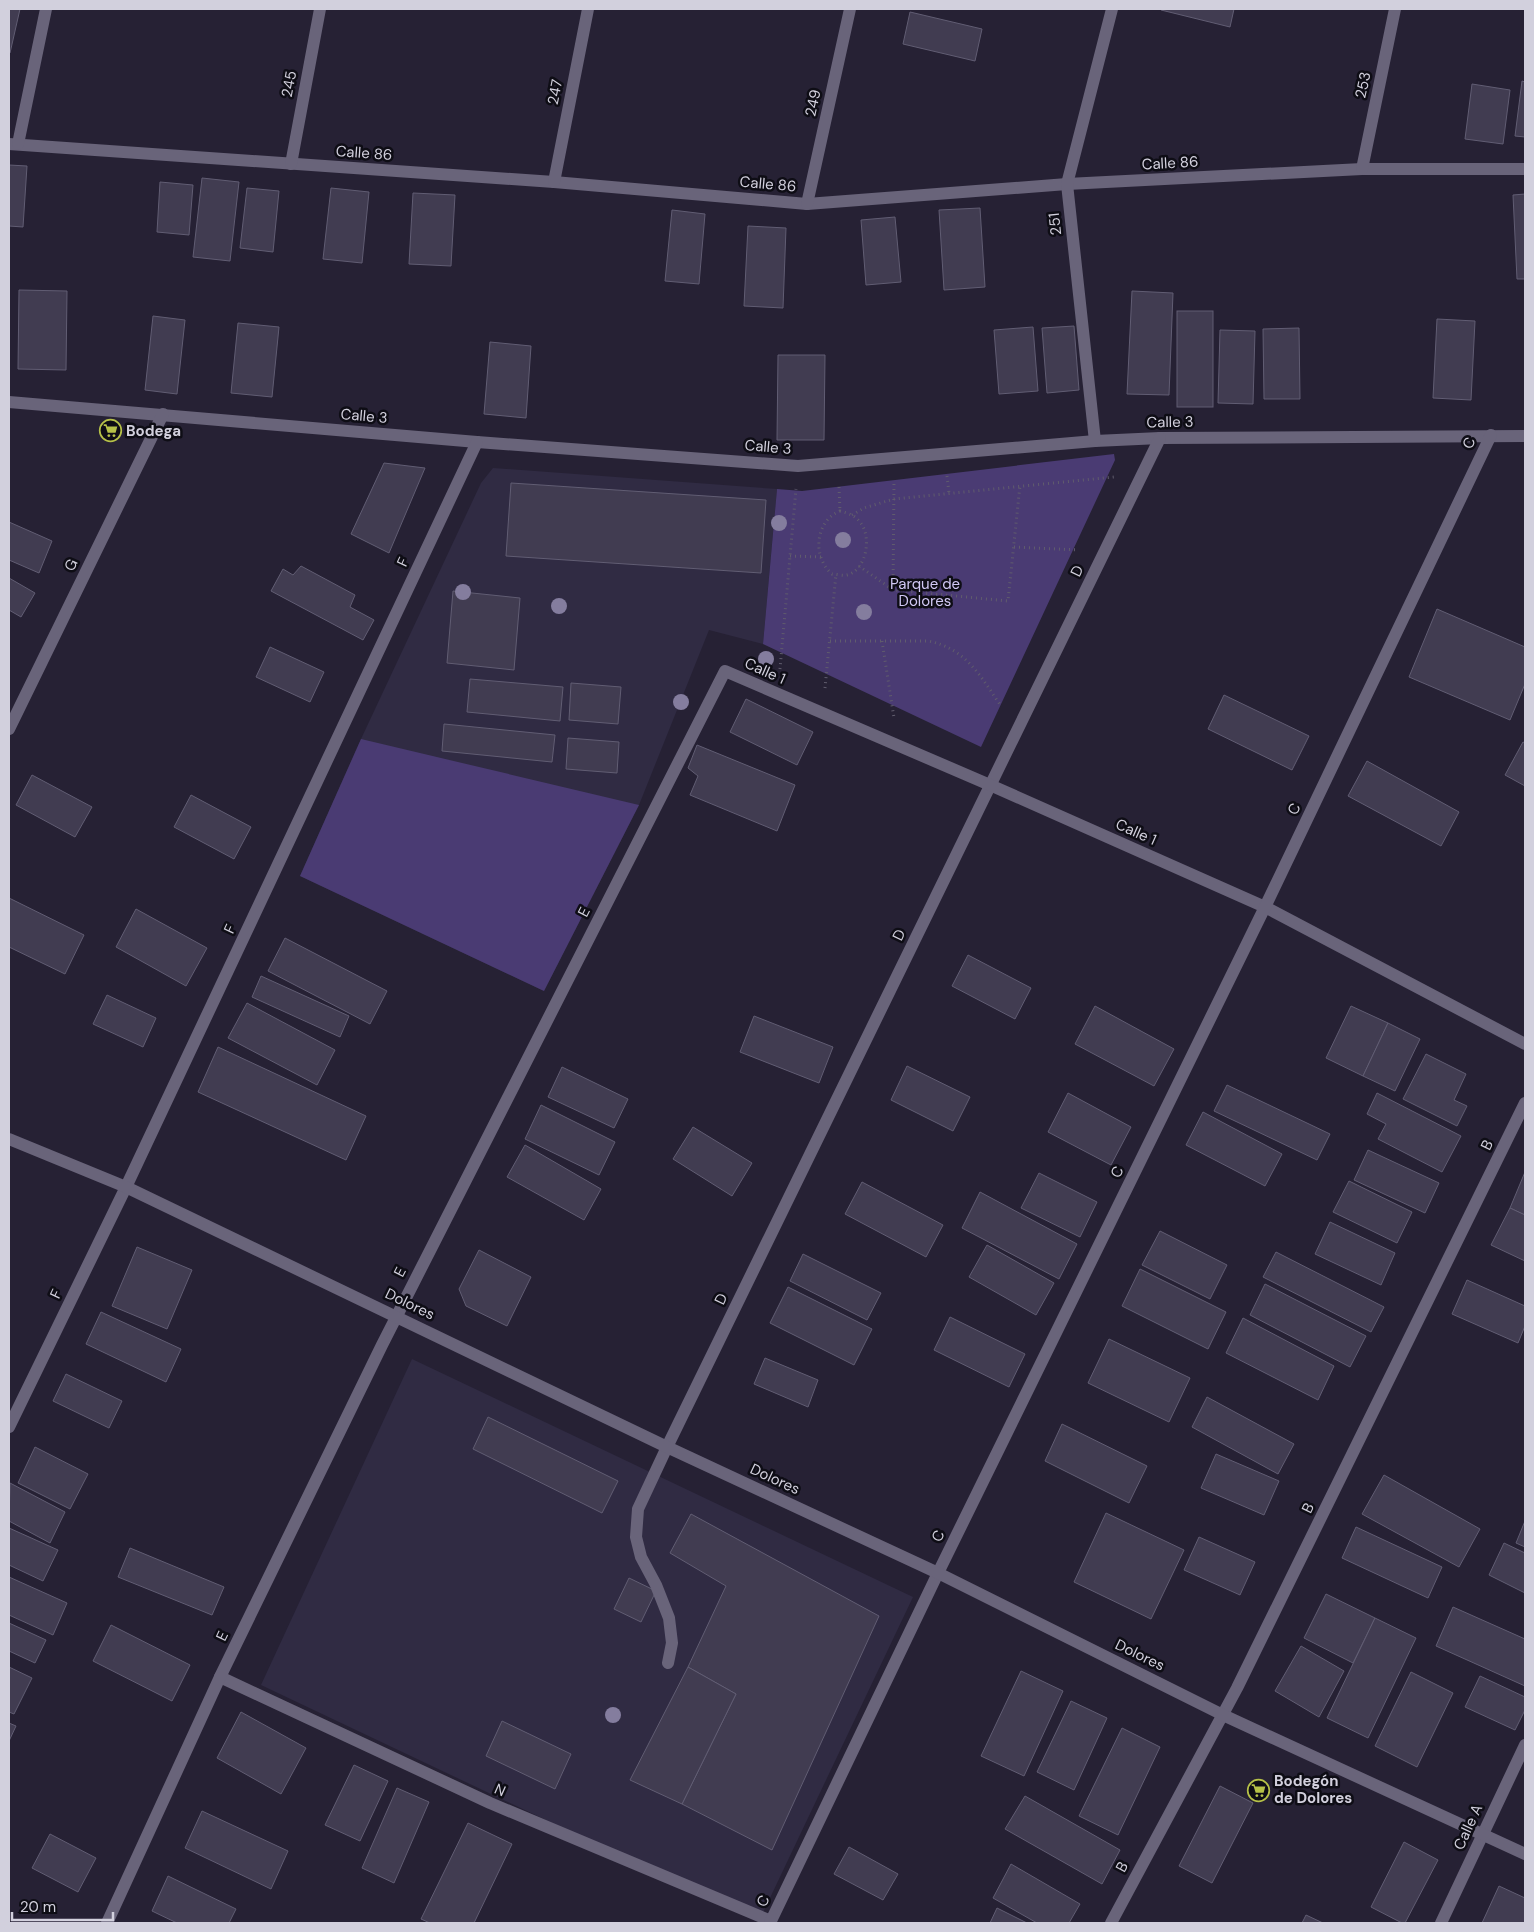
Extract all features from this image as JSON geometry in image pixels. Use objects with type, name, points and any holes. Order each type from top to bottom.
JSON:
[{"type":"street","points":[[14,144],[46,9]]},
{"type":"street","name":"245","points":[[291,164],[320,9]]},
{"type":"street","name":"247","points":[[554,182],[588,9]]},
{"type":"street","name":"249","points":[[807,204],[850,9]]},
{"type":"street","name":"251","points":[[1094,440],[1067,184],[1112,9]]},
{"type":"street","name":"253","points":[[1362,169],[1395,9]]},
{"type":"street","name":"Calle 86","points":[[14,144],[554,182],[807,204],[1067,184],[1362,169],[1525,169]]},
{"type":"street","name":"Calle 3","points":[[9,402],[477,442],[798,466],[1094,440],[1525,436]]},
{"type":"street","name":"G","points":[[9,729],[163,414]]},
{"type":"street","name":"C","points":[[771,1922],[938,1573],[1265,907],[1491,435]]},
{"type":"street","name":"D","points":[[668,1664],[672,1643],[669,1618],[656,1585],[641,1557],[636,1537],[638,1509],[1160,438]]},
{"type":"street","name":"F","points":[[9,1427],[126,1187],[477,442]]},
{"type":"street","name":"Calle 1","points":[[725,671],[990,785],[1265,907],[1525,1044]]},
{"type":"street","name":"E","points":[[107,1923],[220,1677],[396,1316],[725,671]]},
{"type":"street","name":"B","points":[[1111,1923],[1223,1715],[1525,1103]]},
{"type":"street","name":"Dolores","points":[[9,1139],[126,1187],[667,1447],[938,1573],[1223,1715],[1525,1854]]},
{"type":"street","name":"N","points":[[220,1677],[490,1803],[771,1922]]},
{"type":"street","name":"Calle A","points":[[1441,1923],[1525,1745]]},
{"type":"path","points":[[893,590],[894,458]]},
{"type":"path","points":[[778,695],[798,466]]},
{"type":"path","points":[[852,515],[864,508],[894,498],[1142,475]]},
{"type":"path","points":[[859,566],[893,590],[1008,601],[1020,485]]},
{"type":"path","points":[[840,511],[852,515],[860,521],[865,531],[867,545],[864,557],[859,566],[848,575],[832,574],[820,557],[818,539],[828,519],[840,511]]},
{"type":"path","points":[[1014,546],[1105,552]]},
{"type":"path","points":[[790,556],[820,557]]},
{"type":"path","points":[[823,714],[836,574]]},
{"type":"path","points":[[830,641],[928,640],[943,643],[957,651],[975,669],[1018,729]]},
{"type":"path","points":[[882,641],[899,746]]},
{"type":"shaded area","points":[[493,468],[777,489],[763,644],[709,630],[639,805],[544,991],[300,876],[361,739],[481,483]]},
{"type":"shaded area","points":[[412,1359],[913,1597],[759,1921],[261,1685]]},
{"type":"green space","name":"Parque de Dolores","points":[[1114,454],[1115,460],[981,747],[763,644],[777,489],[802,491]]},
{"type":"green space","points":[[361,739],[639,805],[544,991],[300,876]]},
{"type":"building","points":[[9,9],[20,9],[10,53],[9,52]]},
{"type":"building","points":[[1161,9],[1234,9],[1230,27]]},
{"type":"building","points":[[910,12],[982,29],[975,61],[903,44]]},
{"type":"building","points":[[1522,81],[1525,82],[1525,137],[1515,136]]},
{"type":"building","points":[[1472,84],[1510,90],[1503,144],[1465,139]]},
{"type":"building","points":[[9,165],[27,166],[23,227],[9,226]]},
{"type":"building","points":[[202,178],[239,182],[230,261],[193,257]]},
{"type":"building","points":[[160,182],[193,185],[189,235],[157,232]]},
{"type":"building","points":[[247,188],[279,191],[273,252],[240,248]]},
{"type":"building","points":[[331,188],[369,192],[362,263],[323,259]]},
{"type":"building","points":[[413,193],[455,195],[451,266],[409,264]]},
{"type":"building","points":[[1525,194],[1525,279],[1517,279],[1513,195]]},
{"type":"building","points":[[980,208],[985,287],[944,290],[939,210]]},
{"type":"building","points":[[672,210],[705,214],[699,284],[665,281]]},
{"type":"building","points":[[895,217],[901,282],[866,285],[861,220]]},
{"type":"building","points":[[748,226],[786,228],[783,308],[744,306]]},
{"type":"building","points":[[19,290],[67,291],[66,370],[18,369]]},
{"type":"building","points":[[1132,291],[1173,293],[1169,395],[1127,394]]},
{"type":"building","points":[[1177,311],[1213,311],[1213,407],[1177,407]]},
{"type":"building","points":[[153,316],[185,320],[177,394],[145,390]]},
{"type":"building","points":[[1437,319],[1475,321],[1471,400],[1433,398]]},
{"type":"building","points":[[238,323],[279,327],[272,397],[231,393]]},
{"type":"building","points":[[1074,326],[1079,390],[1047,393],[1042,328]]},
{"type":"building","points":[[1033,327],[1038,391],[999,394],[994,330]]},
{"type":"building","points":[[1299,328],[1300,399],[1264,399],[1263,329]]},
{"type":"building","points":[[1220,330],[1255,331],[1253,404],[1218,403]]},
{"type":"building","points":[[490,342],[531,346],[526,418],[484,414]]},
{"type":"building","points":[[778,355],[825,355],[824,440],[777,440]]},
{"type":"building","points":[[384,463],[425,468],[389,553],[351,534]]},
{"type":"building","points":[[511,483],[766,500],[761,573],[506,556]]},
{"type":"building","points":[[9,522],[52,541],[39,573],[9,560]]},
{"type":"building","points":[[301,566],[355,595],[350,607],[374,620],[363,640],[271,591],[283,569],[293,575]]},
{"type":"building","points":[[9,578],[35,593],[21,617],[9,610]]},
{"type":"building","points":[[453,591],[520,598],[514,670],[447,663]]},
{"type":"building","points":[[1437,609],[1525,647],[1525,684],[1510,720],[1409,677]]},
{"type":"building","points":[[270,647],[324,672],[310,702],[256,677]]},
{"type":"building","points":[[470,679],[563,687],[560,721],[467,712]]},
{"type":"building","points":[[571,683],[621,687],[618,724],[569,720]]},
{"type":"building","points":[[1224,695],[1309,736],[1292,770],[1208,729]]},
{"type":"building","points":[[746,699],[813,732],[797,765],[730,732]]},
{"type":"building","points":[[444,724],[555,735],[552,762],[442,751]]},
{"type":"building","points":[[568,738],[619,742],[617,773],[566,769]]},
{"type":"building","points":[[1523,742],[1525,743],[1525,786],[1505,775]]},
{"type":"building","points":[[697,745],[795,785],[777,831],[690,795],[698,776],[688,768]]},
{"type":"building","points":[[1367,761],[1459,812],[1441,846],[1348,796]]},
{"type":"building","points":[[32,775],[92,807],[75,837],[16,805]]},
{"type":"building","points":[[191,795],[251,827],[234,859],[174,827]]},
{"type":"building","points":[[9,898],[84,935],[65,974],[9,947]]},
{"type":"building","points":[[136,909],[207,948],[186,986],[116,947]]},
{"type":"building","points":[[285,938],[387,991],[370,1024],[268,971]]},
{"type":"building","points":[[968,955],[1031,988],[1015,1019],[952,986]]},
{"type":"building","points":[[261,976],[349,1016],[340,1037],[252,997]]},
{"type":"building","points":[[107,995],[156,1018],[143,1047],[93,1024]]},
{"type":"building","points":[[247,1003],[335,1050],[317,1085],[228,1038]]},
{"type":"building","points":[[1095,1006],[1174,1049],[1154,1086],[1075,1044]]},
{"type":"building","points":[[1351,1006],[1388,1023],[1363,1076],[1326,1058]]},
{"type":"building","points":[[754,1016],[833,1047],[819,1083],[740,1052]]},
{"type":"building","points":[[1388,1023],[1420,1039],[1395,1091],[1363,1076]]},
{"type":"building","points":[[218,1047],[366,1116],[346,1160],[198,1092]]},
{"type":"building","points":[[1426,1054],[1466,1074],[1454,1100],[1467,1106],[1457,1126],[1403,1099]]},
{"type":"building","points":[[907,1066],[970,1097],[953,1131],[891,1100]]},
{"type":"building","points":[[562,1067],[628,1099],[614,1128],[548,1097]]},
{"type":"building","points":[[1227,1085],[1330,1134],[1317,1160],[1214,1111]]},
{"type":"building","points":[[1068,1093],[1131,1127],[1111,1165],[1048,1132]]},
{"type":"building","points":[[1377,1093],[1461,1136],[1442,1172],[1378,1139],[1386,1124],[1367,1114]]},
{"type":"building","points":[[541,1105],[615,1142],[599,1175],[525,1139]]},
{"type":"building","points":[[1203,1112],[1282,1154],[1265,1186],[1186,1145]]},
{"type":"building","points":[[693,1127],[752,1163],[732,1196],[673,1159]]},
{"type":"building","points":[[525,1145],[601,1189],[584,1220],[507,1177]]},
{"type":"building","points":[[1368,1150],[1439,1183],[1425,1213],[1354,1180]]},
{"type":"building","points":[[1525,1172],[1525,1215],[1510,1208]]},
{"type":"building","points":[[1039,1173],[1097,1202],[1080,1237],[1021,1208]]},
{"type":"building","points":[[1349,1181],[1412,1212],[1397,1243],[1333,1212]]},
{"type":"building","points":[[862,1182],[943,1225],[926,1257],[845,1214]]},
{"type":"building","points":[[980,1192],[1077,1244],[1059,1279],[962,1228]]},
{"type":"building","points":[[1510,1208],[1525,1215],[1525,1261],[1491,1245]]},
{"type":"building","points":[[1330,1222],[1395,1253],[1381,1285],[1315,1254]]},
{"type":"building","points":[[1160,1231],[1227,1265],[1210,1299],[1142,1265]]},
{"type":"building","points":[[987,1245],[1054,1283],[1036,1315],[969,1277]]},
{"type":"building","points":[[137,1247],[192,1270],[167,1329],[112,1306]]},
{"type":"building","points":[[479,1250],[531,1277],[507,1326],[466,1306],[459,1289]]},
{"type":"building","points":[[1276,1252],[1384,1307],[1371,1332],[1263,1277]]},
{"type":"building","points":[[803,1254],[881,1293],[867,1320],[790,1281]]},
{"type":"building","points":[[1140,1269],[1226,1312],[1208,1349],[1122,1306]]},
{"type":"building","points":[[1467,1280],[1525,1306],[1525,1326],[1518,1343],[1452,1314]]},
{"type":"building","points":[[1265,1284],[1366,1336],[1350,1367],[1250,1315]]},
{"type":"building","points":[[788,1287],[872,1329],[854,1365],[770,1323]]},
{"type":"building","points":[[101,1312],[181,1349],[166,1382],[86,1344]]},
{"type":"building","points":[[950,1317],[1025,1354],[1009,1387],[934,1350]]},
{"type":"building","points":[[1243,1318],[1334,1366],[1318,1400],[1226,1353]]},
{"type":"building","points":[[1109,1339],[1190,1378],[1169,1422],[1088,1383]]},
{"type":"building","points":[[765,1358],[818,1380],[808,1407],[754,1384]]},
{"type":"building","points":[[66,1374],[122,1401],[109,1428],[53,1401]]},
{"type":"building","points":[[1207,1397],[1294,1444],[1278,1474],[1192,1427]]},
{"type":"building","points":[[488,1417],[618,1481],[602,1513],[473,1449]]},
{"type":"building","points":[[1062,1424],[1147,1466],[1129,1503],[1045,1461]]},
{"type":"building","points":[[35,1447],[88,1474],[70,1509],[18,1483]]},
{"type":"building","points":[[1216,1454],[1279,1481],[1264,1515],[1201,1488]]},
{"type":"building","points":[[1384,1475],[1480,1529],[1459,1567],[1362,1514]]},
{"type":"building","points":[[10,1483],[65,1512],[50,1543],[9,1521]]},
{"type":"building","points":[[1106,1513],[1184,1550],[1151,1619],[1074,1582]]},
{"type":"building","points":[[691,1514],[879,1616],[772,1850],[682,1804],[736,1694],[688,1667],[726,1586],[670,1553]]},
{"type":"building","points":[[1525,1521],[1525,1547],[1516,1543]]},
{"type":"building","points":[[1356,1527],[1442,1567],[1428,1598],[1342,1558]]},
{"type":"building","points":[[9,1528],[58,1550],[43,1581],[9,1565]]},
{"type":"building","points":[[1199,1537],[1255,1562],[1240,1595],[1184,1570]]},
{"type":"building","points":[[1504,1543],[1525,1553],[1525,1593],[1489,1575]]},
{"type":"building","points":[[130,1548],[224,1587],[212,1615],[118,1577]]},
{"type":"building","points":[[9,1577],[67,1603],[53,1635],[9,1615]]},
{"type":"building","points":[[629,1578],[656,1591],[641,1622],[614,1609]]},
{"type":"building","points":[[1326,1594],[1375,1618],[1353,1663],[1304,1638]]},
{"type":"building","points":[[1453,1607],[1525,1639],[1525,1686],[1436,1646]]},
{"type":"building","points":[[1375,1618],[1416,1638],[1368,1738],[1327,1718]]},
{"type":"building","points":[[9,1623],[46,1640],[35,1663],[9,1651]]},
{"type":"building","points":[[111,1625],[190,1665],[172,1701],[93,1661]]},
{"type":"building","points":[[1301,1646],[1344,1671],[1319,1717],[1275,1691]]},
{"type":"building","points":[[9,1667],[32,1678],[14,1714],[9,1712]]},
{"type":"building","points":[[688,1667],[736,1694],[682,1804],[630,1780]]},
{"type":"building","points":[[1021,1671],[1063,1691],[1024,1776],[981,1756]]},
{"type":"building","points":[[1411,1672],[1453,1693],[1417,1767],[1375,1746]]},
{"type":"building","points":[[1480,1676],[1525,1697],[1525,1710],[1515,1730],[1465,1707]]},
{"type":"building","points":[[1071,1701],[1107,1718],[1074,1790],[1037,1772]]},
{"type":"building","points":[[241,1712],[306,1748],[281,1794],[217,1758]]},
{"type":"building","points":[[502,1721],[571,1754],[555,1789],[486,1756]]},
{"type":"building","points":[[9,1723],[16,1726],[9,1741]]},
{"type":"building","points":[[1122,1728],[1160,1747],[1118,1835],[1079,1816]]},
{"type":"building","points":[[354,1765],[388,1781],[360,1841],[325,1825]]},
{"type":"building","points":[[1220,1786],[1253,1803],[1212,1883],[1179,1866]]},
{"type":"building","points":[[397,1788],[429,1802],[394,1883],[362,1868]]},
{"type":"building","points":[[1025,1796],[1120,1850],[1102,1884],[1005,1829]]},
{"type":"building","points":[[202,1811],[288,1851],[271,1889],[185,1848]]},
{"type":"building","points":[[468,1823],[512,1844],[474,1923],[430,1923],[421,1919]]},
{"type":"building","points":[[50,1834],[96,1858],[78,1892],[32,1868]]},
{"type":"building","points":[[1404,1842],[1438,1860],[1405,1923],[1402,1923],[1371,1907]]},
{"type":"building","points":[[849,1847],[898,1874],[883,1900],[834,1874]]},
{"type":"building","points":[[1011,1864],[1080,1904],[1069,1923],[1037,1923],[993,1898]]},
{"type":"building","points":[[168,1876],[236,1909],[229,1923],[177,1923],[152,1911]]},
{"type":"building","points":[[1499,1886],[1525,1898],[1525,1923],[1482,1923]]},
{"type":"building","points":[[997,1908],[1027,1923],[990,1923]]},
{"type":"building","points":[[1306,1915],[1323,1923],[1302,1923]]},
{"type":"place","name":"Bodega","points":[[110,431]]},
{"type":"place","name":"Bodegón de Dolores","points":[[1258,1790]]}]
